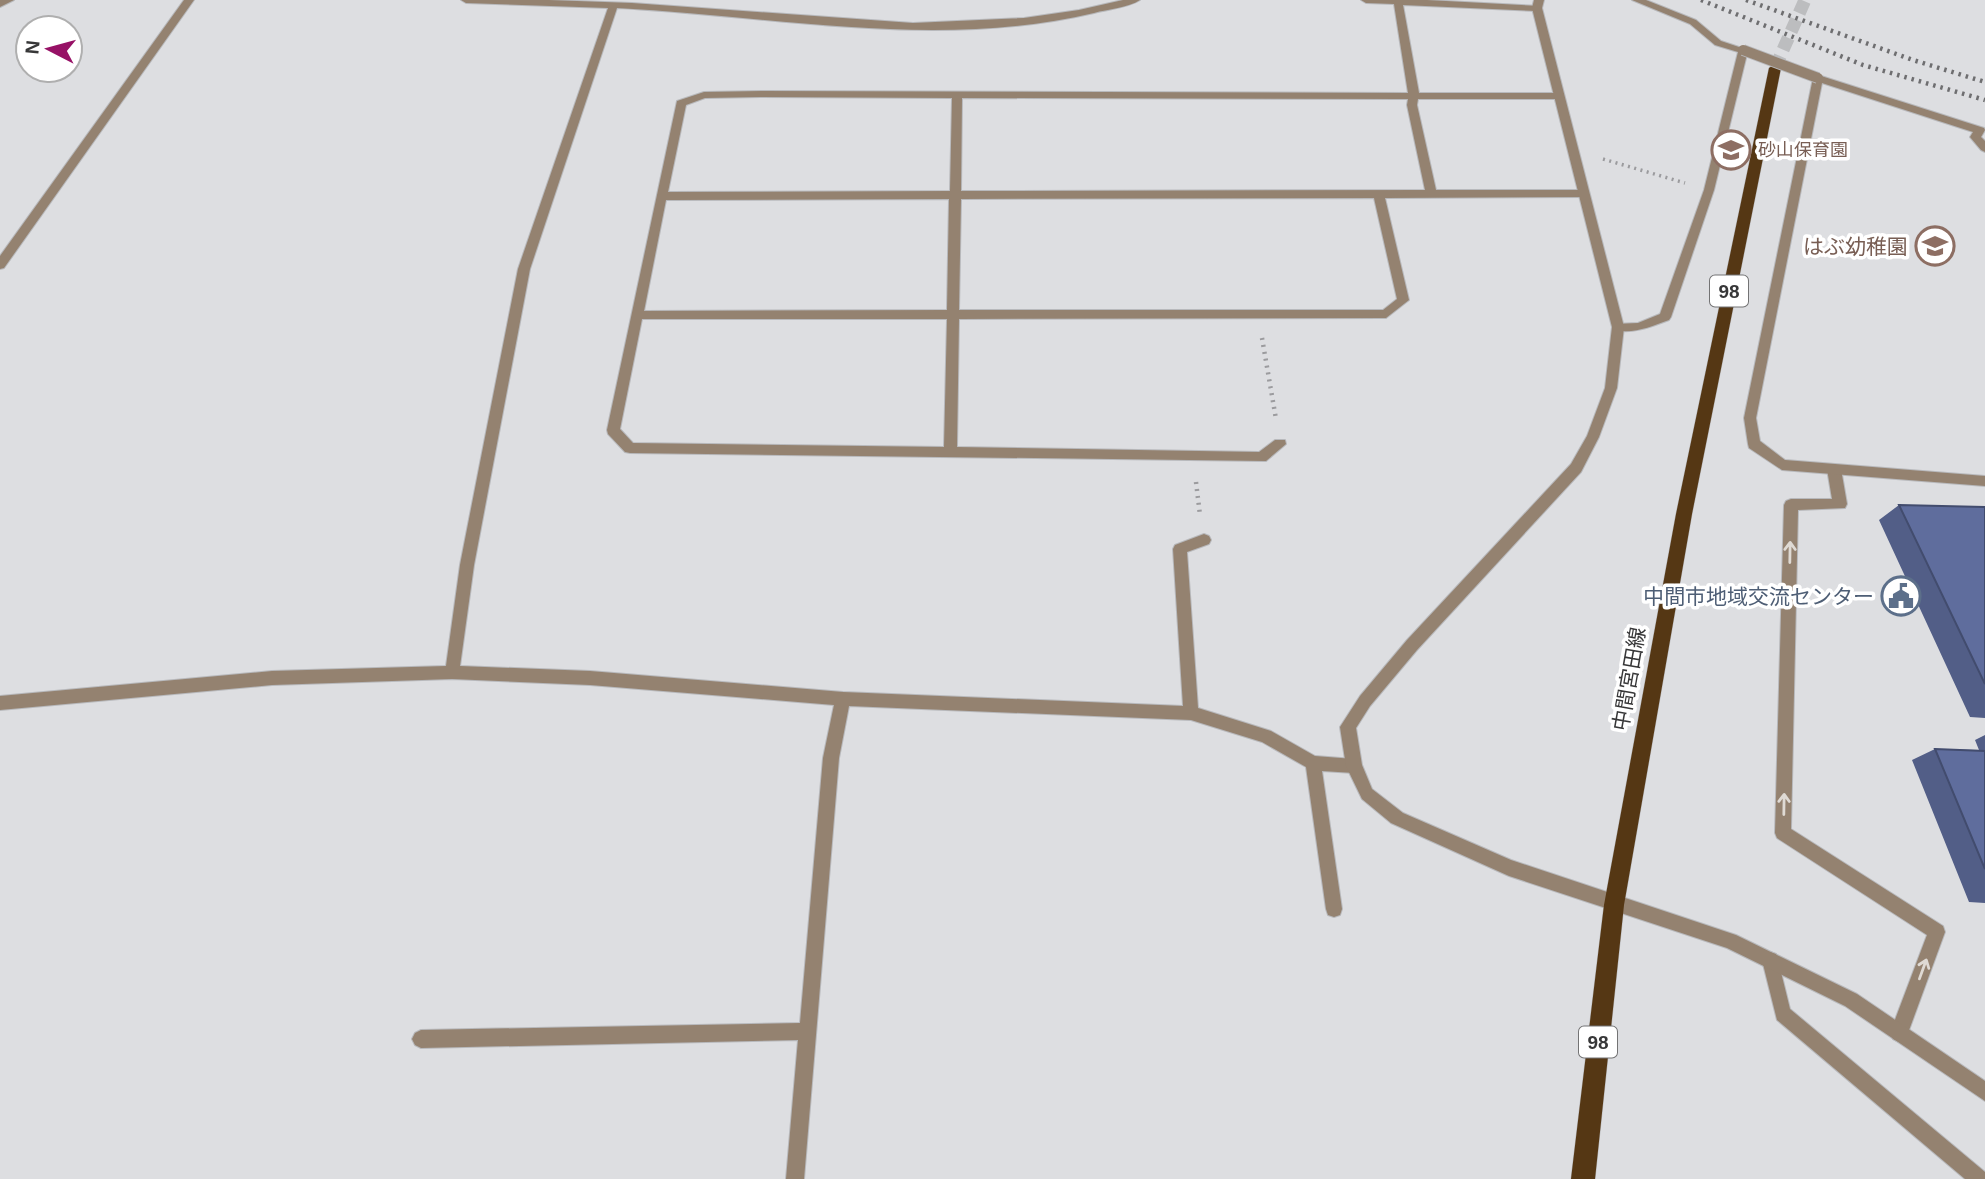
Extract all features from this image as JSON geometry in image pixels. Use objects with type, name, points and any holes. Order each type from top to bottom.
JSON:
[{"type":"main road","name":"中間宮田線","points":[[1583,1179],[1614,905],[1684,514],[1774,68]]},
{"type":"street","points":[[0,4],[9,0]]},
{"type":"street","points":[[0,265],[189,0]]},
{"type":"street","points":[[466,0],[613,6],[683,5],[903,27],[957,28],[1016,22],[1135,0]]},
{"type":"street","points":[[1366,0],[1538,4],[1582,194],[1618,327],[1611,388],[1593,437],[1576,468],[1412,645],[1365,701],[1348,727],[1354,765],[1367,794],[1397,818],[1509,868],[1614,905],[1730,941],[1770,960],[1851,1000],[1985,1092]]},
{"type":"street","points":[[1637,0],[1693,22],[1718,43],[1983,131]]},
{"type":"street","points":[[1398,1],[1414,96],[1412,104],[1431,194]]},
{"type":"street","points":[[452,672],[467,565],[524,269],[613,6]]},
{"type":"street","points":[[1618,327],[1639,327],[1665,317],[1709,190],[1743,50]]},
{"type":"street","points":[[1818,78],[1750,418],[1754,444],[1782,465],[1985,481]]},
{"type":"street","points":[[1280,444],[1261,457],[630,448],[612,430],[681,103],[704,95],[761,94],[1558,96]]},
{"type":"street","points":[[950,452],[955,315],[957,96]]},
{"type":"street","points":[[1983,131],[1975,137],[1985,148]]},
{"type":"street","points":[[636,315],[1387,314],[1403,300],[1379,194]]},
{"type":"street","points":[[661,196],[1582,194]]},
{"type":"street","points":[[1834,468],[1840,504],[1791,505],[1783,833],[1937,932],[1899,1033]]},
{"type":"street","points":[[1191,713],[1180,549],[1203,540]]},
{"type":"street","points":[[0,703],[272,678],[452,672],[590,678],[843,699],[1191,713],[1266,736],[1313,763],[1354,765]]},
{"type":"street","points":[[795,1179],[810,1031],[831,758],[843,699]]},
{"type":"street","points":[[1313,763],[1334,909]]},
{"type":"street","points":[[1770,960],[1783,1014],[1979,1179]]},
{"type":"street","points":[[421,1039],[810,1031]]},
{"type":"path","points":[[1572,150],[1709,190]]},
{"type":"path","points":[[1258,315],[1280,444]]},
{"type":"path","points":[[1193,456],[1203,540]]},
{"type":"building","points":[[1899,505],[1985,507],[1985,684]]},
{"type":"building","points":[[1935,749],[1985,751],[1985,869]]},
{"type":"tunnel","points":[[1775,68],[1805,0]]},
{"type":"railway","points":[[1701,0],[1863,65],[1985,100]]},
{"type":"railway","points":[[1746,0],[1913,60],[1985,82]]},
{"type":"place","name":"砂山保育園","points":[[1731,150]]},
{"type":"place","name":"はぶ幼稚園","points":[[1935,246]]},
{"type":"place","name":"中間市地域交流センター","points":[[1901,596]]}]
